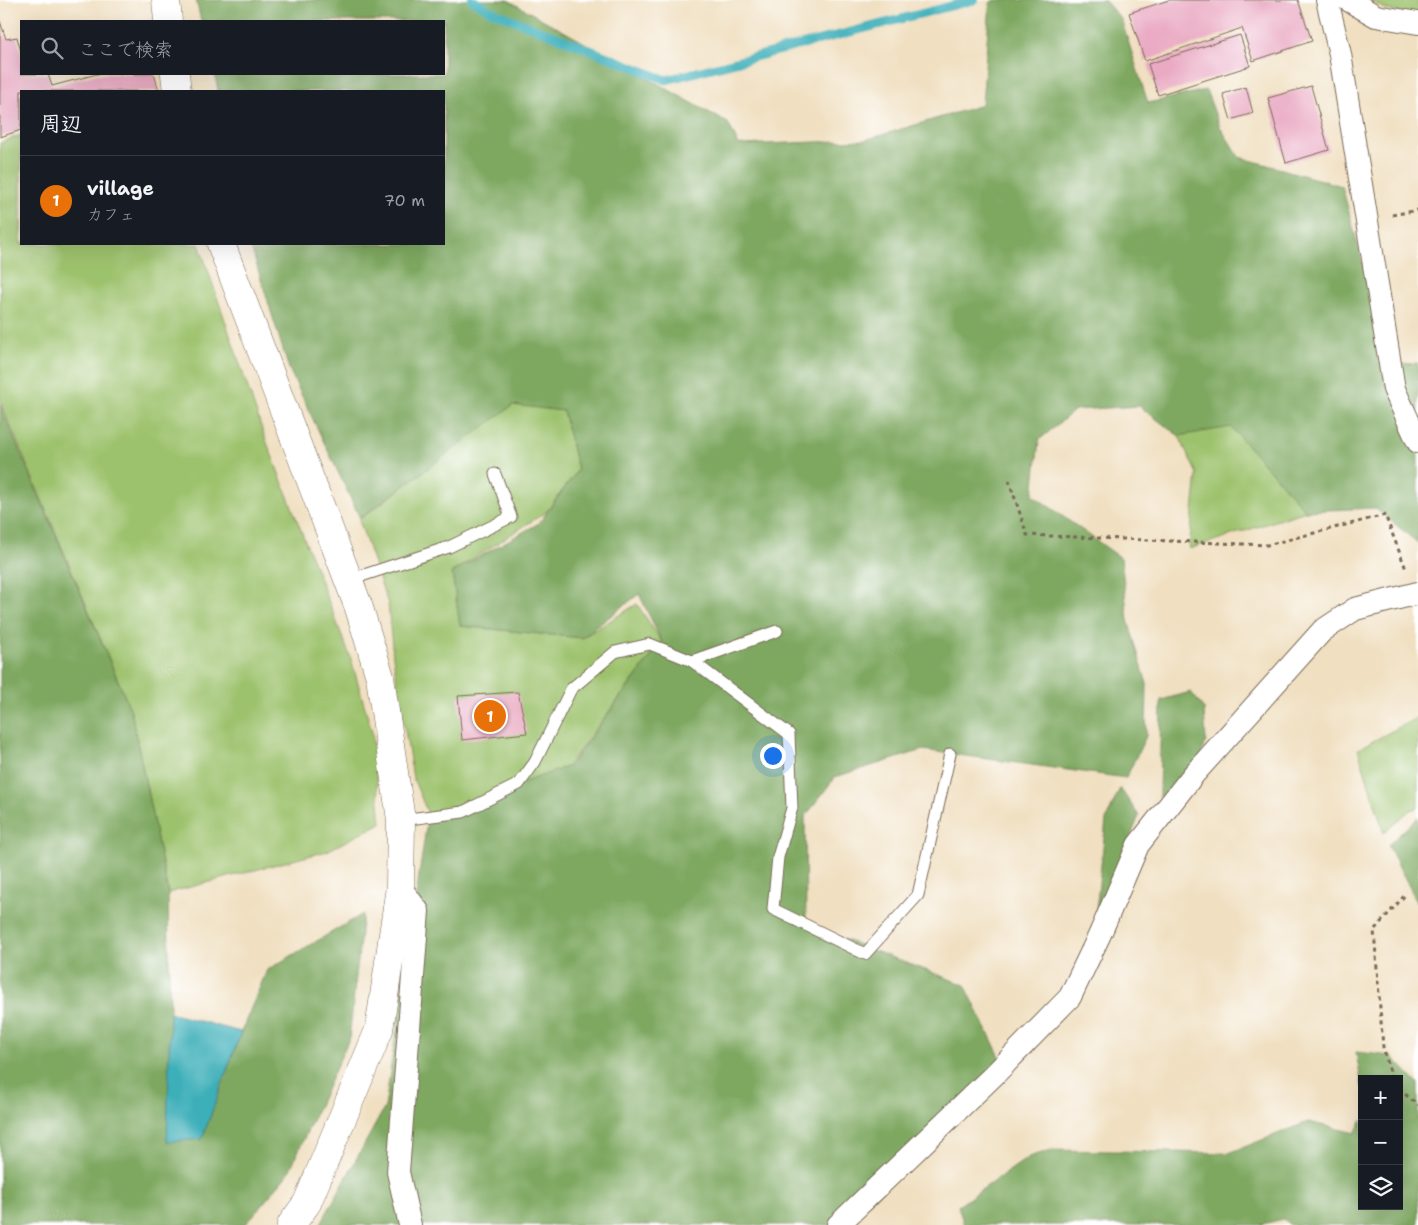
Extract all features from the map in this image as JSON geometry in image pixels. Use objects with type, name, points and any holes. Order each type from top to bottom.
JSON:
[{"type":"street","points":[[166,0],[168,20]]},
{"type":"street","points":[[1326,0],[1340,54],[1394,389],[1418,442]]},
{"type":"street","points":[[1348,0],[1376,16],[1418,23]]},
{"type":"street","points":[[175,75],[177,90]]},
{"type":"street","points":[[221,245],[348,580],[380,676],[401,820],[400,887],[378,1030],[307,1203],[291,1225]]},
{"type":"street","points":[[838,1225],[994,1075],[1070,997],[1100,934],[1138,845],[1194,774],[1322,631],[1355,609],[1417,593]]},
{"type":"street","points":[[400,887],[418,911],[398,1172],[410,1225]]},
{"type":"lane","points":[[348,580],[449,547],[511,516],[495,474]]},
{"type":"lane","points":[[692,661],[777,631]]},
{"type":"lane","points":[[401,820],[463,812],[519,784],[535,762],[571,689],[615,652],[650,644],[692,661],[790,734],[792,808],[778,857],[773,909],[865,954],[918,895],[950,754]]},
{"type":"path","points":[[1009,480],[1027,535],[1267,545],[1385,515],[1417,593]]},
{"type":"path","points":[[1391,1075],[1383,1047],[1374,930],[1405,895]]},
{"type":"path","points":[[1403,1093],[1418,1106]]},
{"type":"green space","points":[[196,0],[508,0],[728,123],[739,145],[865,140],[982,105],[990,3],[994,0],[1104,0],[1121,19],[1148,103],[1206,90],[1220,127],[1239,157],[1342,186],[1390,365],[1418,363],[1418,543],[1375,508],[1306,511],[1231,427],[1179,436],[1139,406],[1075,410],[1039,440],[1033,495],[1121,558],[1128,620],[1147,684],[1146,736],[1126,778],[923,750],[835,777],[805,817],[806,925],[965,985],[1009,1075],[844,1225],[320,1225],[385,1107],[428,814],[569,766],[662,642],[639,594],[582,638],[460,626],[452,572],[539,523],[578,470],[563,411],[513,405],[360,518],[289,369],[250,245],[445,245],[445,90],[218,90],[215,75],[445,75],[445,20],[201,20]]},
{"type":"green space","points":[[1369,0],[1418,0],[1418,16],[1387,10]]},
{"type":"green space","points":[[20,135],[20,245],[199,245],[264,435],[351,659],[372,732],[381,823],[327,851],[168,893],[131,711],[0,401],[0,143]]},
{"type":"green space","points":[[513,404],[563,411],[578,470],[546,512],[452,572],[460,626],[582,638],[637,604],[662,642],[565,769],[507,791],[428,814],[413,778],[393,657],[388,604],[359,520]]},
{"type":"green space","points":[[0,405],[131,711],[168,893],[170,1013],[168,1141],[202,1139],[241,1032],[267,970],[363,914],[349,1039],[288,1174],[245,1225],[0,1225]]},
{"type":"green space","points":[[1235,421],[1306,511],[1189,549],[1197,474],[1179,436]]},
{"type":"green space","points":[[1191,692],[1204,709],[1206,741],[1194,774],[1159,797],[1161,700]]},
{"type":"green space","points":[[1418,717],[1418,808],[1410,810],[1384,833],[1358,749]]},
{"type":"green space","points":[[1120,788],[1139,816],[1124,852],[1115,900],[1096,911],[1106,820]]},
{"type":"green space","points":[[1418,817],[1418,904],[1388,845]]},
{"type":"green space","points":[[1356,1052],[1391,1056],[1418,1084],[1418,1225],[1290,1225],[1283,1219],[1259,1225],[964,1225],[958,1206],[1029,1157],[1051,1150],[1229,1153],[1308,1122],[1355,1133],[1358,1127],[1358,1210],[1403,1210],[1403,1075],[1360,1075]]},
{"type":"water","points":[[170,1013],[241,1032],[202,1139],[167,1142]]},
{"type":"building","points":[[1169,0],[1298,0],[1312,41],[1253,61],[1242,28],[1145,61],[1129,13]]},
{"type":"building","points":[[0,21],[6,39],[17,37],[20,48],[20,75],[48,75],[52,86],[93,75],[154,75],[159,90],[20,90],[20,130],[0,137]]},
{"type":"building","points":[[1240,35],[1250,66],[1158,95],[1148,64]]},
{"type":"building","points":[[1311,86],[1329,150],[1286,163],[1268,98]]},
{"type":"building","points":[[1246,87],[1253,113],[1231,120],[1223,94]]},
{"type":"building","points":[[518,692],[527,733],[462,740],[458,696]]},
{"type":"waterway","points":[[472,0],[491,11],[666,80],[974,0]]},
{"type":"place","name":"village","points":[[490,716]]}]
